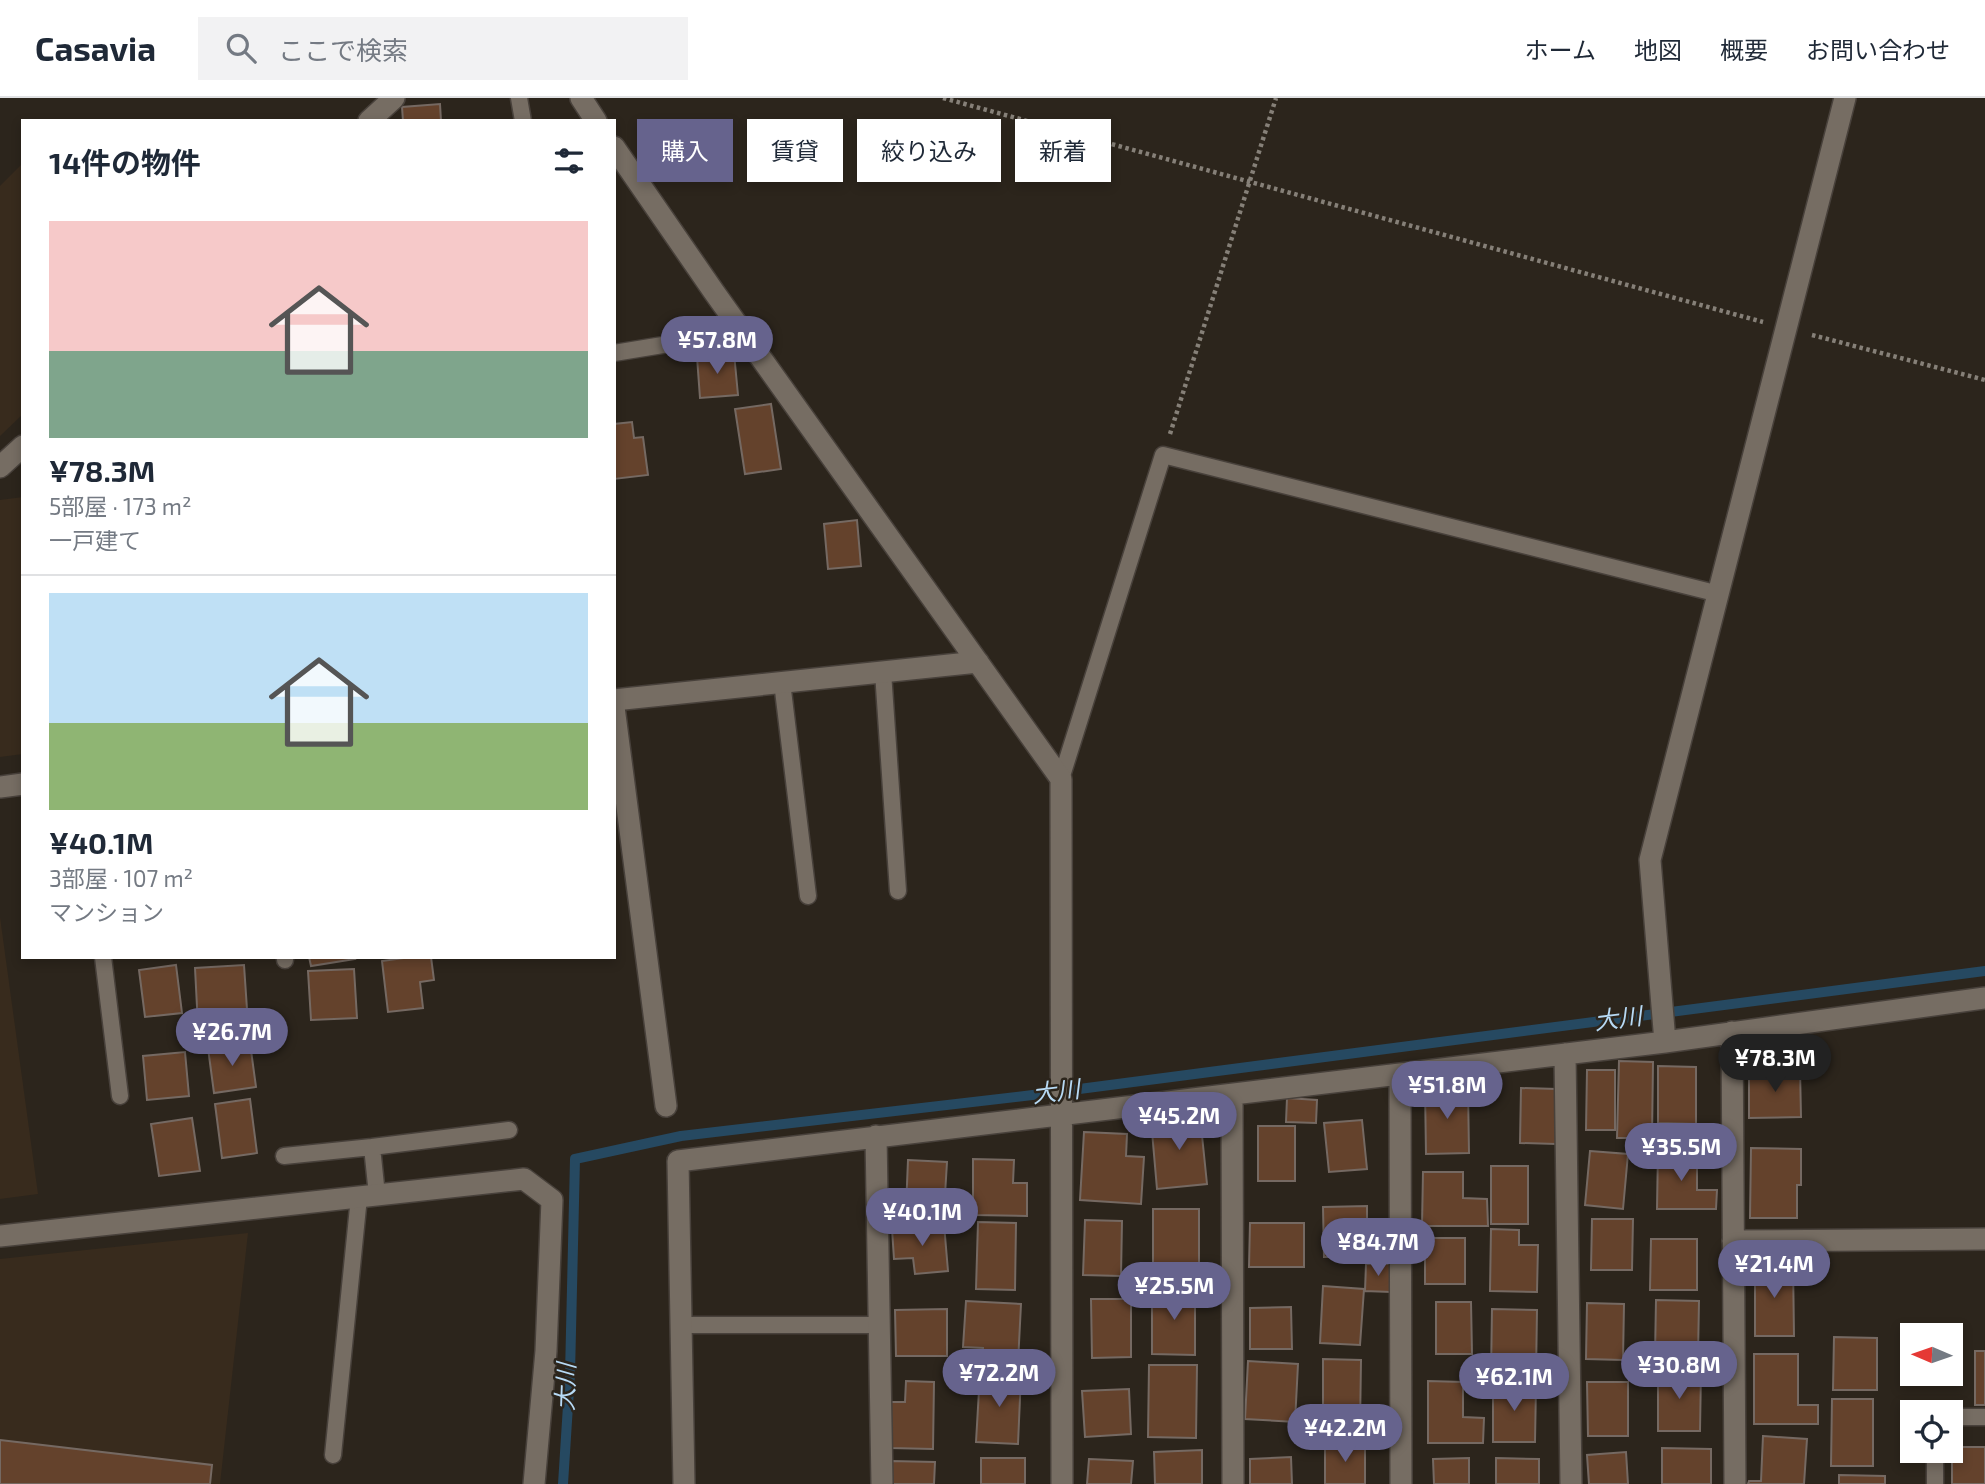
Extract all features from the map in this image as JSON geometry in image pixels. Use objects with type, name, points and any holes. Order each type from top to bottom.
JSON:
[{"type":"street","points":[[371,119],[394,98]]},
{"type":"street","points":[[581,98],[595,119]]},
{"type":"street","points":[[1665,1042],[1650,860],[1845,98]]},
{"type":"street","points":[[616,150],[742,332],[1061,779],[1062,1484]]},
{"type":"street","points":[[0,467],[21,448]]},
{"type":"street","points":[[616,701],[978,662]]},
{"type":"street","points":[[616,722],[666,1106]]},
{"type":"street","points":[[0,787],[21,784]]},
{"type":"street","points":[[684,1484],[678,1161],[1665,1042],[1985,998]]},
{"type":"street","points":[[1732,1032],[1735,1484]]},
{"type":"street","points":[[1565,1054],[1571,1484]]},
{"type":"street","points":[[1400,1075],[1401,1484]]},
{"type":"street","points":[[1232,1096],[1233,1484]]},
{"type":"street","points":[[876,1136],[882,1484]]},
{"type":"street","points":[[0,1236],[524,1179],[552,1200],[546,1351],[534,1484]]},
{"type":"street","points":[[1733,1241],[1985,1239]]},
{"type":"lane","points":[[519,98],[523,119]]},
{"type":"lane","points":[[616,353],[742,332]]},
{"type":"lane","points":[[1061,779],[1163,455],[1719,594]]},
{"type":"lane","points":[[883,672],[898,891]]},
{"type":"lane","points":[[782,682],[808,896]]},
{"type":"lane","points":[[103,959],[120,1096]]},
{"type":"lane","points":[[284,1156],[509,1130]]},
{"type":"lane","points":[[333,1455],[368,1196],[372,1147]]},
{"type":"lane","points":[[681,1325],[880,1325]]},
{"type":"lane","points":[[1963,1417],[1985,1418]]},
{"type":"lane","points":[[1935,1463],[1936,1484]]},
{"type":"path","points":[[943,98],[1787,329],[1985,380]]},
{"type":"path","points":[[1163,455],[1276,98]]},
{"type":"shaded area","points":[[21,165],[21,416],[0,436],[0,186]]},
{"type":"shaded area","points":[[21,497],[21,754],[0,757],[0,500]]},
{"type":"shaded area","points":[[0,917],[38,1194],[0,1199]]},
{"type":"shaded area","points":[[248,1233],[220,1484],[0,1484],[0,1259]]},
{"type":"building","points":[[440,104],[441,119],[403,119],[402,107]]},
{"type":"building","points":[[734,353],[738,395],[700,398],[697,357]]},
{"type":"building","points":[[771,404],[781,469],[745,474],[735,409]]},
{"type":"building","points":[[632,422],[634,438],[643,437],[648,475],[616,479],[616,424]]},
{"type":"building","points":[[857,520],[861,566],[828,569],[824,524]]},
{"type":"building","points":[[309,959],[355,959],[311,966]]},
{"type":"building","points":[[431,959],[434,980],[420,982],[423,1008],[388,1012],[382,961]]},
{"type":"building","points":[[176,965],[182,1013],[145,1017],[139,970]]},
{"type":"building","points":[[244,965],[248,1024],[198,1026],[195,968]]},
{"type":"building","points":[[354,969],[357,1018],[311,1020],[308,971]]},
{"type":"building","points":[[250,1043],[256,1087],[214,1093],[208,1048]]},
{"type":"building","points":[[185,1052],[189,1096],[147,1100],[143,1056]]},
{"type":"building","points":[[1619,1061],[1653,1062],[1652,1138],[1617,1138]]},
{"type":"building","points":[[1658,1066],[1696,1067],[1696,1124],[1658,1123]]},
{"type":"building","points":[[1800,1069],[1801,1117],[1749,1118],[1749,1070]]},
{"type":"building","points":[[1587,1070],[1615,1070],[1615,1130],[1586,1130]]},
{"type":"building","points":[[1425,1088],[1468,1088],[1469,1153],[1426,1154]]},
{"type":"building","points":[[1521,1088],[1557,1089],[1556,1144],[1520,1143]]},
{"type":"building","points":[[1287,1098],[1317,1100],[1316,1123],[1286,1122]]},
{"type":"building","points":[[250,1099],[257,1153],[222,1158],[215,1104]]},
{"type":"building","points":[[1200,1116],[1207,1184],[1157,1189],[1151,1120]]},
{"type":"building","points":[[192,1118],[200,1171],[159,1176],[151,1124]]},
{"type":"building","points":[[1362,1120],[1367,1169],[1329,1172],[1324,1123]]},
{"type":"building","points":[[1258,1126],[1295,1126],[1295,1181],[1258,1181]]},
{"type":"building","points":[[1084,1132],[1127,1134],[1126,1156],[1144,1157],[1141,1204],[1080,1200]]},
{"type":"building","points":[[1751,1148],[1801,1149],[1797,1218],[1750,1218]]},
{"type":"building","points":[[1658,1150],[1697,1151],[1697,1190],[1717,1190],[1716,1209],[1657,1209]]},
{"type":"building","points":[[1590,1151],[1628,1154],[1623,1209],[1585,1205]]},
{"type":"building","points":[[973,1159],[1014,1160],[1013,1183],[1027,1183],[1027,1216],[973,1215]]},
{"type":"building","points":[[908,1160],[947,1162],[944,1211],[906,1209]]},
{"type":"building","points":[[1491,1166],[1528,1166],[1528,1224],[1491,1224]]},
{"type":"building","points":[[1423,1172],[1463,1172],[1463,1198],[1487,1199],[1488,1226],[1422,1226]]},
{"type":"building","points":[[1367,1206],[1367,1256],[1324,1257],[1323,1207]]},
{"type":"building","points":[[1153,1209],[1199,1209],[1199,1278],[1153,1278]]},
{"type":"building","points":[[1592,1219],[1633,1219],[1632,1270],[1591,1270]]},
{"type":"building","points":[[1085,1220],[1122,1221],[1121,1276],[1083,1275]]},
{"type":"building","points":[[978,1222],[1016,1223],[1015,1290],[976,1289]]},
{"type":"building","points":[[1250,1223],[1304,1223],[1304,1267],[1249,1267]]},
{"type":"building","points":[[944,1224],[948,1271],[915,1274],[913,1258],[894,1259],[892,1229]]},
{"type":"building","points":[[1491,1229],[1519,1230],[1519,1245],[1538,1245],[1537,1292],[1490,1291]]},
{"type":"building","points":[[1425,1238],[1465,1238],[1465,1284],[1425,1284]]},
{"type":"building","points":[[1651,1239],[1697,1239],[1697,1290],[1650,1290]]},
{"type":"building","points":[[1793,1263],[1794,1336],[1755,1336],[1755,1264]]},
{"type":"building","points":[[1366,1264],[1391,1264],[1391,1292],[1365,1291]]},
{"type":"building","points":[[1323,1286],[1364,1289],[1360,1345],[1320,1343]]},
{"type":"building","points":[[1152,1288],[1195,1289],[1195,1355],[1152,1354]]},
{"type":"building","points":[[1091,1299],[1131,1299],[1131,1357],[1092,1358]]},
{"type":"building","points":[[1656,1300],[1699,1301],[1698,1356],[1655,1356]]},
{"type":"building","points":[[966,1301],[1021,1304],[1018,1363],[983,1361],[983,1348],[963,1347]]},
{"type":"building","points":[[1436,1302],[1471,1302],[1472,1354],[1436,1354]]},
{"type":"building","points":[[1587,1303],[1624,1304],[1623,1360],[1586,1359]]},
{"type":"building","points":[[1291,1307],[1292,1349],[1250,1349],[1250,1308]]},
{"type":"building","points":[[947,1309],[947,1356],[896,1356],[895,1310]]},
{"type":"building","points":[[1492,1309],[1537,1310],[1536,1374],[1491,1374]]},
{"type":"building","points":[[1834,1337],[1877,1338],[1877,1390],[1833,1390]]},
{"type":"building","points":[[1975,1351],[1985,1351],[1985,1405],[1975,1405]]},
{"type":"building","points":[[1754,1354],[1798,1354],[1798,1405],[1818,1405],[1818,1424],[1754,1424]]},
{"type":"building","points":[[1323,1359],[1361,1360],[1360,1426],[1323,1426]]},
{"type":"building","points":[[1248,1361],[1298,1364],[1295,1422],[1245,1419]]},
{"type":"building","points":[[1149,1365],[1197,1365],[1196,1438],[1148,1437]]},
{"type":"building","points":[[1658,1370],[1701,1371],[1700,1431],[1658,1431]]},
{"type":"building","points":[[980,1373],[1021,1375],[1018,1444],[976,1442]]},
{"type":"building","points":[[906,1381],[934,1382],[933,1449],[890,1448],[890,1402],[905,1402]]},
{"type":"building","points":[[1428,1381],[1463,1382],[1463,1417],[1484,1418],[1483,1443],[1428,1443]]},
{"type":"building","points":[[1587,1382],[1628,1382],[1628,1436],[1588,1436]]},
{"type":"building","points":[[1493,1385],[1536,1385],[1535,1442],[1493,1442]]},
{"type":"building","points":[[1129,1389],[1131,1434],[1085,1437],[1082,1391]]},
{"type":"building","points":[[1832,1399],[1873,1399],[1873,1466],[1831,1466]]},
{"type":"building","points":[[1763,1436],[1807,1439],[1804,1484],[1748,1484],[1749,1481],[1761,1481]]},
{"type":"building","points":[[0,1440],[212,1465],[210,1484],[0,1484]]},
{"type":"building","points":[[1325,1443],[1365,1443],[1365,1484],[1325,1484]]},
{"type":"building","points":[[1963,1447],[1985,1447],[1985,1484],[1952,1484],[1952,1463],[1963,1463]]},
{"type":"building","points":[[1662,1448],[1711,1449],[1711,1484],[1662,1484]]},
{"type":"building","points":[[1202,1450],[1202,1484],[1155,1484],[1154,1452]]},
{"type":"building","points":[[1626,1452],[1628,1484],[1589,1484],[1587,1455]]},
{"type":"building","points":[[1291,1457],[1292,1484],[1250,1484],[1250,1459]]},
{"type":"building","points":[[981,1458],[1025,1458],[1025,1484],[981,1484]]},
{"type":"building","points":[[1469,1458],[1469,1484],[1434,1484],[1433,1459]]},
{"type":"building","points":[[1496,1458],[1539,1459],[1539,1484],[1496,1484]]},
{"type":"building","points":[[1089,1459],[1133,1461],[1131,1484],[1087,1484]]},
{"type":"building","points":[[891,1461],[935,1462],[934,1484],[890,1484]]},
{"type":"building","points":[[1839,1475],[1885,1476],[1885,1484],[1839,1484]]},
{"type":"waterway","name":"大川","points":[[563,1484],[570,1374],[575,1159],[681,1136],[1041,1094],[1985,971]]}]
